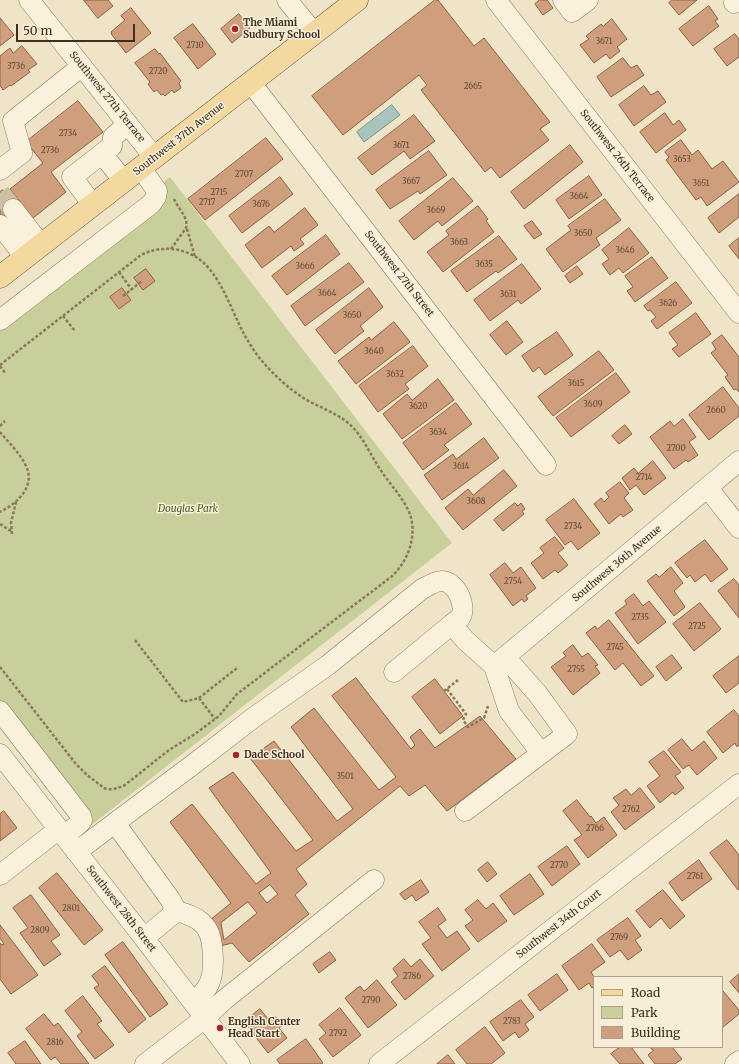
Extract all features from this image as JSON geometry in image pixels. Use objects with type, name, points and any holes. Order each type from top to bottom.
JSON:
[{"type":"main road","name":"Southwest 37th Avenue","points":[[0,276],[357,0]]},
{"type":"street","name":"Southwest 27th Terrace","points":[[0,320],[151,204],[156,197],[157,191],[148,162],[128,124],[29,0]]},
{"type":"street","points":[[287,0],[314,33]]},
{"type":"street","name":"Southwest 26th Terrace","points":[[496,0],[739,313]]},
{"type":"street","points":[[563,0],[572,12],[588,0]]},
{"type":"street","points":[[0,170],[22,153],[13,121],[82,66]]},
{"type":"street","name":"Southwest 27th Street","points":[[251,83],[546,465]]},
{"type":"street","points":[[93,205],[72,177],[112,146],[113,137],[128,124]]},
{"type":"street","points":[[102,154],[124,181]]},
{"type":"street","points":[[13,209],[33,251]]},
{"type":"street","points":[[0,225],[33,251]]},
{"type":"street","name":"Southwest 36th Avenue","points":[[499,662],[739,461]]},
{"type":"street","points":[[708,488],[739,528]]},
{"type":"street","points":[[76,852],[195,764],[252,718],[328,665],[422,589],[431,584],[444,581],[452,585],[461,597],[463,610],[460,618],[394,672]]},
{"type":"street","points":[[452,624],[465,640],[499,662],[537,693],[567,734],[465,811]]},
{"type":"street","points":[[499,662],[509,711],[542,753]]},
{"type":"street","points":[[0,711],[81,816],[82,820],[80,823],[61,833],[0,875]]},
{"type":"street","name":"Southwest 28th Street","points":[[0,754],[144,938],[240,1064]]},
{"type":"street","name":"Southwest 34th Court","points":[[379,1064],[739,784]]},
{"type":"street","points":[[115,823],[174,906],[172,916],[144,938]]},
{"type":"street","points":[[199,1010],[224,1000],[374,880]]},
{"type":"street","points":[[146,1064],[199,1010],[212,976],[212,940],[207,929],[200,921],[190,915],[173,910]]},
{"type":"street","points":[[735,1064],[739,1061]]},
{"type":"path","points":[[170,193],[177,207],[186,219],[186,228],[195,257]]},
{"type":"path","points":[[171,249],[186,228]]},
{"type":"path","points":[[0,667],[70,758],[99,785],[108,789],[117,788],[124,785],[169,750],[195,734],[221,714],[236,694],[292,653],[397,571],[405,560],[410,548],[412,537],[412,525],[407,507],[380,470],[359,435],[342,418],[299,395],[266,365],[244,334],[216,280],[206,266],[195,257],[171,249],[157,250],[146,253],[119,272],[0,365],[6,374]]},
{"type":"path","points":[[119,272],[132,290]]},
{"type":"path","points":[[123,296],[142,281]]},
{"type":"path","points":[[63,316],[75,330]]},
{"type":"path","points":[[0,426],[5,421]]},
{"type":"path","points":[[0,432],[22,458],[28,469],[29,478],[23,494],[16,502],[0,512]]},
{"type":"path","points":[[0,524],[11,533],[11,523],[16,502]]},
{"type":"path","points":[[135,640],[183,702],[199,698],[236,668]]},
{"type":"path","points":[[458,680],[446,690],[466,714],[463,720],[468,727],[484,718],[486,710]]},
{"type":"path","points":[[199,698],[214,719]]},
{"type":"green space","name":"Douglas Park","points":[[170,177],[452,543],[85,830],[0,722],[0,309]]},
{"type":"water","points":[[392,105],[400,115],[364,142],[357,132]]},
{"type":"building","points":[[84,0],[108,0],[113,6],[98,18]]},
{"type":"building","points":[[435,0],[438,0],[474,46],[484,38],[550,122],[540,129],[549,140],[500,178],[491,167],[485,172],[421,90],[427,85],[419,75],[343,135],[312,96]]},
{"type":"building","points":[[540,0],[547,0],[553,8],[543,15],[535,4]]},
{"type":"building","points":[[672,0],[697,0],[679,15],[669,3]]},
{"type":"building","points":[[709,6],[718,19],[715,21],[719,26],[693,46],[679,29]]},
{"type":"building","points":[[131,8],[151,33],[126,53],[111,32],[125,20],[121,16]]},
{"type":"building","name":"The Miami Sudbury School","points":[[239,14],[250,28],[232,43],[221,29]]},
{"type":"building","points":[[0,18],[14,35],[0,46]]},
{"type":"building","points":[[612,19],[627,39],[617,47],[620,51],[610,59],[606,54],[594,63],[580,45],[589,39],[586,36],[601,24],[603,26]]},
{"type":"building","points":[[193,24],[216,54],[198,69],[174,38]]},
{"type":"building","points":[[735,34],[739,39],[739,57],[727,66],[714,49]]},
{"type":"building","points":[[22,46],[37,64],[28,70],[30,72],[3,90],[0,85],[0,56],[10,48],[13,53]]},
{"type":"building","points":[[155,49],[159,54],[160,53],[181,81],[179,83],[181,88],[174,93],[172,90],[165,96],[163,94],[161,95],[157,90],[154,92],[148,84],[150,82],[135,63]]},
{"type":"building","points":[[623,58],[631,68],[637,65],[644,75],[611,97],[597,77]]},
{"type":"building","points":[[644,86],[651,95],[658,91],[666,102],[634,126],[619,105]]},
{"type":"building","points":[[78,101],[103,132],[51,172],[66,192],[33,218],[10,189],[43,163],[26,142]]},
{"type":"building","points":[[665,113],[673,125],[679,120],[686,130],[656,153],[640,132]]},
{"type":"building","points":[[414,115],[435,141],[410,159],[404,151],[372,175],[358,158]]},
{"type":"building","points":[[266,138],[283,159],[205,220],[188,199]]},
{"type":"building","points":[[681,140],[692,155],[698,150],[712,169],[723,161],[739,182],[707,206],[701,197],[696,200],[666,160],[669,157],[665,152]]},
{"type":"building","points":[[570,145],[583,162],[524,209],[511,192]]},
{"type":"building","points":[[429,151],[447,175],[420,194],[418,191],[390,209],[376,190]]},
{"type":"building","points":[[589,176],[602,195],[569,219],[556,200]]},
{"type":"building","points":[[280,177],[293,194],[242,233],[229,216]]},
{"type":"building","points":[[453,178],[473,201],[442,226],[438,221],[414,240],[399,221]]},
{"type":"building","points":[[3,190],[16,207],[0,219],[0,192]]},
{"type":"building","points":[[739,194],[739,217],[719,233],[708,218]]},
{"type":"building","points":[[605,199],[621,220],[596,238],[600,245],[563,272],[546,249],[571,230],[568,226]]},
{"type":"building","points":[[478,206],[488,219],[486,221],[494,232],[443,272],[427,252],[449,235],[446,231]]},
{"type":"building","points":[[305,208],[318,225],[300,239],[304,244],[294,251],[291,246],[262,268],[245,245],[269,226],[274,232]]},
{"type":"building","points":[[532,221],[542,234],[534,239],[524,226]]},
{"type":"building","points":[[629,228],[649,253],[623,273],[619,268],[610,275],[602,264],[609,259],[602,250]]},
{"type":"building","points":[[326,235],[340,254],[287,295],[272,276]]},
{"type":"building","points":[[499,236],[517,259],[498,273],[496,271],[467,292],[451,271]]},
{"type":"building","points":[[739,238],[739,259],[729,246]]},
{"type":"building","points":[[652,257],[668,278],[635,302],[627,291],[633,287],[625,276]]},
{"type":"building","points":[[349,263],[364,282],[305,326],[291,306]]},
{"type":"building","points":[[522,264],[541,289],[521,304],[518,300],[490,321],[474,300]]},
{"type":"building","points":[[577,266],[583,274],[570,283],[565,276]]},
{"type":"building","points":[[146,269],[155,281],[143,290],[134,278]]},
{"type":"building","points":[[676,282],[692,303],[657,329],[651,321],[656,317],[644,306]]},
{"type":"building","points":[[122,288],[131,300],[119,309],[110,297]]},
{"type":"building","points":[[369,288],[383,307],[360,326],[364,331],[335,354],[316,330]]},
{"type":"building","points":[[696,313],[711,334],[679,357],[672,349],[678,345],[669,333]]},
{"type":"building","points":[[507,321],[523,342],[506,355],[490,335]]},
{"type":"building","points":[[394,322],[410,342],[356,384],[338,361],[369,337],[371,340]]},
{"type":"building","points":[[557,332],[573,355],[545,375],[539,367],[533,372],[522,356]]},
{"type":"building","points":[[722,335],[739,357],[739,392],[736,389],[734,390],[725,377],[728,375],[711,353],[716,349],[712,343]]},
{"type":"building","points":[[413,346],[428,366],[405,384],[409,389],[378,412],[359,386]]},
{"type":"building","points":[[599,351],[614,370],[553,416],[538,397]]},
{"type":"building","points":[[616,373],[630,392],[571,437],[556,418]]},
{"type":"building","points":[[438,379],[454,400],[402,439],[383,414],[407,394],[412,400]]},
{"type":"building","points":[[723,387],[739,408],[739,416],[709,440],[689,415]]},
{"type":"building","points":[[456,403],[472,424],[444,445],[449,450],[423,470],[403,443]]},
{"type":"building","points":[[683,419],[696,437],[689,442],[698,455],[688,462],[686,460],[674,469],[650,437],[670,421],[674,426]]},
{"type":"building","points":[[625,425],[632,434],[619,444],[612,436]]},
{"type":"building","points":[[484,438],[499,458],[442,500],[424,475],[453,454],[456,459]]},
{"type":"building","points":[[653,461],[666,478],[644,495],[636,485],[630,490],[622,478],[634,468],[638,473]]},
{"type":"building","points":[[504,470],[517,486],[463,530],[445,508],[468,489],[473,495]]},
{"type":"building","points":[[620,482],[629,493],[624,498],[633,510],[623,517],[621,514],[609,524],[594,504],[601,498],[604,502],[609,497],[606,493]]},
{"type":"building","points":[[574,499],[600,533],[578,550],[571,541],[565,545],[546,520]]},
{"type":"building","points":[[515,503],[518,506],[521,503],[525,509],[522,511],[524,514],[503,531],[494,520]]},
{"type":"building","points":[[555,537],[564,548],[558,553],[568,565],[558,573],[555,570],[543,579],[531,563],[544,553],[540,548]]},
{"type":"building","points":[[705,540],[728,569],[711,582],[705,574],[695,582],[690,575],[687,578],[675,563]]},
{"type":"building","points":[[505,563],[513,573],[521,567],[536,588],[526,596],[528,599],[524,602],[522,599],[513,606],[490,575]]},
{"type":"building","points":[[671,567],[683,583],[674,591],[685,607],[674,616],[647,581],[656,574],[659,577]]},
{"type":"building","points":[[734,579],[739,585],[739,618],[718,591]]},
{"type":"building","points":[[634,594],[643,606],[649,601],[666,622],[638,644],[615,613],[627,604],[625,601]]},
{"type":"building","points":[[700,603],[721,629],[694,651],[673,624]]},
{"type":"building","points":[[609,620],[654,676],[641,686],[623,663],[615,670],[586,633],[595,626],[597,629]]},
{"type":"building","points":[[573,645],[582,657],[588,653],[598,665],[595,666],[600,673],[573,695],[551,667],[566,656],[563,653]]},
{"type":"building","points":[[672,655],[682,668],[666,681],[656,667]]},
{"type":"building","points":[[739,656],[739,683],[726,693],[713,676]]},
{"type":"building","points":[[356,678],[411,749],[415,745],[410,737],[420,729],[435,748],[480,716],[516,759],[447,811],[425,785],[409,796],[400,786],[296,869],[307,884],[295,895],[309,914],[249,962],[232,943],[220,946],[210,920],[231,903],[170,822],[192,804],[256,884],[271,873],[209,788],[233,772],[296,851],[313,840],[250,758],[274,741],[337,821],[353,809],[291,727],[314,708],[379,790],[396,777],[332,696]],"holes":[[[270,885],[278,894],[267,903],[259,893]],[[248,902],[257,913],[224,940],[221,923]]]},
{"type":"building","points":[[435,679],[463,716],[440,734],[412,697]]},
{"type":"building","points":[[734,710],[739,716],[739,745],[737,747],[735,743],[723,753],[707,732]]},
{"type":"building","points":[[682,739],[692,751],[704,741],[717,758],[697,775],[689,765],[683,769],[668,750]]},
{"type":"building","points":[[664,751],[681,772],[675,776],[684,788],[675,795],[673,792],[660,803],[647,786],[660,776],[649,762]]},
{"type":"building","points":[[640,788],[655,807],[625,830],[611,812],[619,805],[613,798],[626,789],[631,795]]},
{"type":"building","points":[[577,800],[596,823],[604,817],[617,835],[588,858],[574,840],[582,835],[563,811]]},
{"type":"building","points":[[4,811],[17,828],[0,841],[0,814]]},
{"type":"building","points":[[727,840],[739,855],[738,890],[710,853]]},
{"type":"building","points":[[567,846],[580,864],[552,886],[538,867]]},
{"type":"building","points":[[699,860],[712,879],[682,901],[669,883]]},
{"type":"building","points":[[488,862],[497,874],[487,882],[478,870]]},
{"type":"building","points":[[57,873],[103,930],[84,945],[39,888]]},
{"type":"building","points":[[530,874],[544,894],[514,915],[500,896]]},
{"type":"building","points":[[421,880],[429,892],[416,901],[412,895],[405,900],[400,894]]},
{"type":"building","points":[[663,890],[685,916],[670,929],[661,918],[650,928],[636,911]]},
{"type":"building","points":[[31,895],[60,935],[51,941],[61,954],[44,966],[20,933],[28,928],[13,908]]},
{"type":"building","points":[[478,900],[486,909],[493,903],[507,921],[478,942],[465,926],[473,920],[465,910]]},
{"type":"building","points":[[438,908],[446,920],[438,926],[447,938],[457,931],[470,949],[442,971],[422,944],[431,938],[419,922]]},
{"type":"building","points":[[628,918],[641,936],[635,940],[642,950],[628,960],[620,950],[610,957],[597,940]]},
{"type":"building","points":[[0,925],[38,975],[11,994],[0,979],[0,943],[2,945],[4,944],[0,938]]},
{"type":"building","points":[[123,942],[168,1004],[150,1017],[105,955]]},
{"type":"building","points":[[592,944],[605,962],[591,972],[593,976],[593,987],[592,988],[589,983],[579,990],[562,966]]},
{"type":"building","points":[[330,952],[336,960],[319,973],[313,964]]},
{"type":"building","points":[[404,959],[411,967],[420,959],[434,976],[405,1000],[391,982],[398,976],[393,969]]},
{"type":"building","points":[[105,966],[146,1019],[129,1033],[94,988],[99,985],[92,976]]},
{"type":"building","points":[[557,974],[568,990],[540,1011],[528,995]]},
{"type":"building","points":[[739,974],[739,993],[730,982]]},
{"type":"building","points":[[377,980],[397,1005],[368,1028],[345,998],[360,986],[364,991]]},
{"type":"building","points":[[723,991],[739,1010],[739,1014],[723,1027]]},
{"type":"building","points":[[83,996],[102,1021],[97,1024],[114,1045],[95,1059],[77,1036],[82,1032],[65,1011]]},
{"type":"building","points":[[521,1000],[534,1017],[525,1024],[529,1030],[519,1038],[515,1032],[503,1041],[490,1022]]},
{"type":"building","points":[[340,1008],[361,1035],[333,1057],[319,1039],[326,1033],[319,1025]]},
{"type":"building","points":[[260,1009],[269,1020],[275,1016],[283,1025],[279,1028],[287,1038],[268,1053],[244,1022]]},
{"type":"building","points":[[44,1014],[54,1026],[58,1023],[89,1064],[61,1064],[55,1057],[51,1060],[26,1029]]},
{"type":"building","points":[[485,1027],[505,1053],[491,1064],[467,1064],[456,1050]]},
{"type":"building","points":[[306,1039],[323,1063],[280,1064],[277,1060]]},
{"type":"building","points":[[25,1041],[41,1064],[16,1064],[8,1053]]},
{"type":"building","points":[[619,1048],[632,1048],[644,1064],[620,1064],[611,1054]]},
{"type":"building","points":[[651,1048],[673,1048],[682,1059],[675,1064],[655,1064],[648,1055],[653,1051]]},
{"type":"building","points":[[448,1055],[455,1064],[437,1064]]},
{"type":"tunnel","points":[[0,193],[13,209]]},
{"type":"place","name":"The Miami Sudbury School","points":[[235,29]]},
{"type":"place","name":"Dade School","points":[[236,755]]},
{"type":"place","name":"English Center Head Start","points":[[220,1028]]}]
